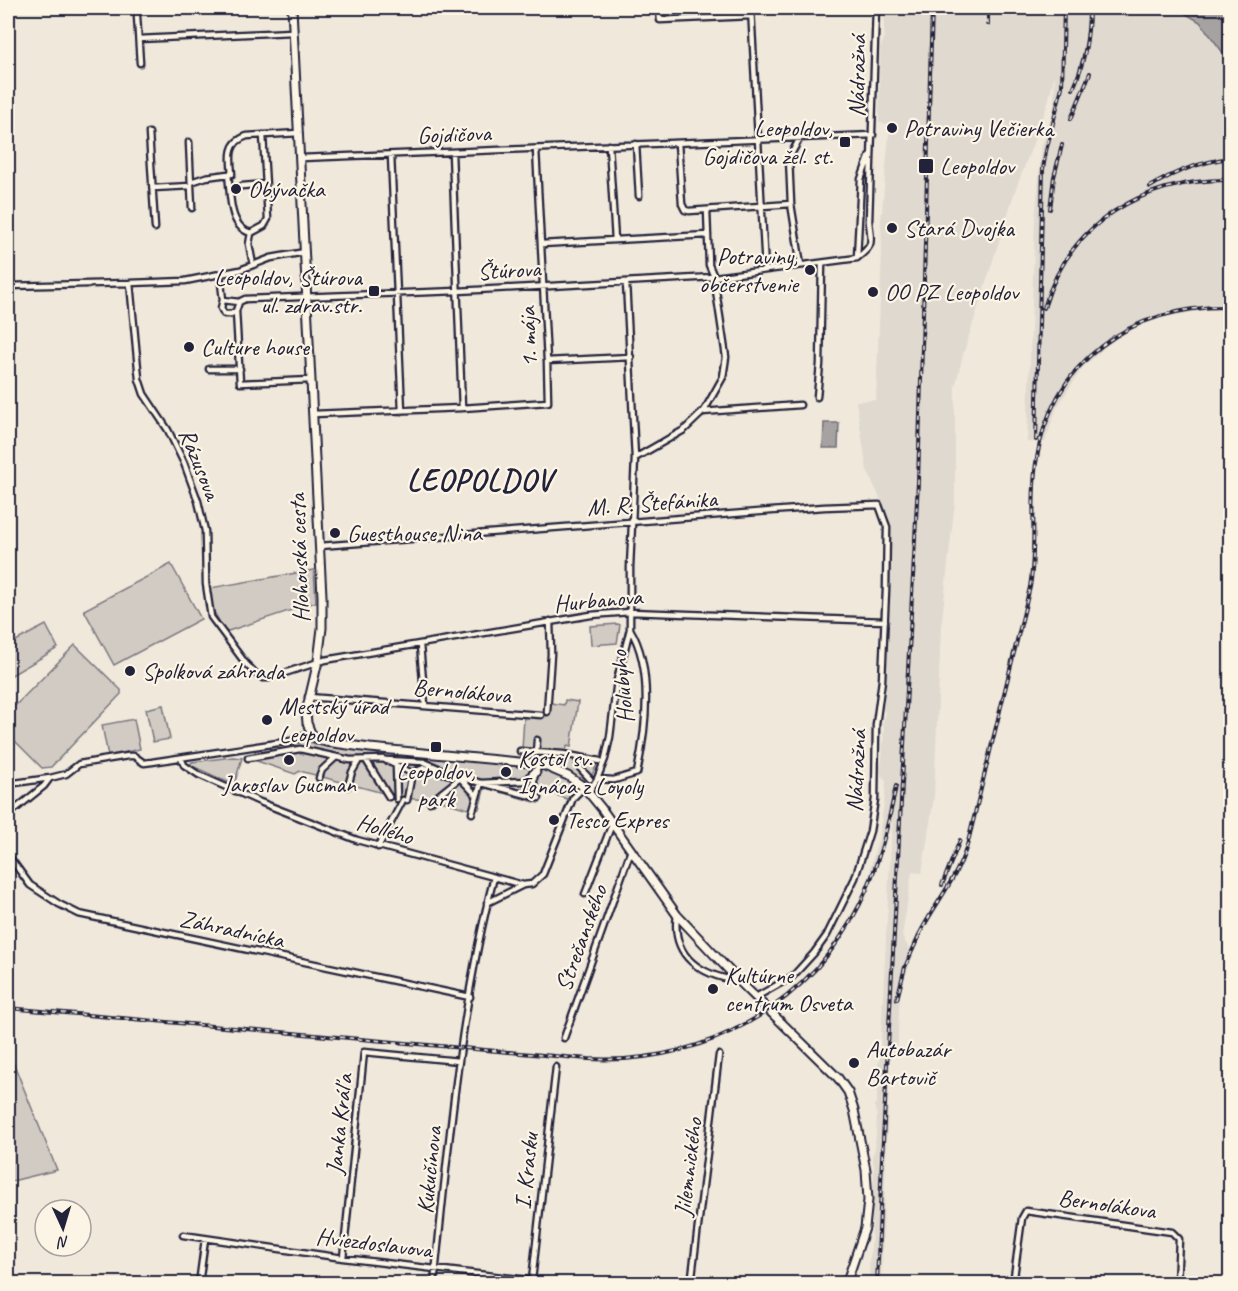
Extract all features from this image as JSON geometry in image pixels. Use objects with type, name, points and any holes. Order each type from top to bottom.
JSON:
[{"type":"street","name":"Hlohovská cesta","points":[[292,8],[320,546],[322,628],[318,661],[306,712],[310,733]]},
{"type":"street","points":[[659,8],[660,20],[751,16]]},
{"type":"street","points":[[751,8],[765,270]]},
{"type":"street","name":"Nádražná","points":[[857,258],[870,248],[871,243],[869,221],[876,8]]},
{"type":"street","points":[[137,16],[140,63]]},
{"type":"street","points":[[139,39],[293,32]]},
{"type":"street","points":[[149,133],[155,228]]},
{"type":"street","points":[[153,188],[191,184],[206,177],[232,174],[231,150],[236,141],[248,136],[299,133]]},
{"type":"street","points":[[228,174],[234,222],[243,231],[251,233],[264,226],[268,219],[263,135]]},
{"type":"street","name":"Gojdičova","points":[[301,158],[873,135]]},
{"type":"street","points":[[800,138],[789,158],[791,204],[801,265]]},
{"type":"street","points":[[189,142],[192,208]]},
{"type":"street","points":[[678,143],[682,204],[685,210],[791,204]]},
{"type":"street","points":[[636,144],[639,196]]},
{"type":"street","points":[[609,145],[615,240]]},
{"type":"street","name":"Nádražná","points":[[857,258],[861,179],[872,146]]},
{"type":"street","name":"1. mája","points":[[313,414],[548,402],[536,149]]},
{"type":"street","points":[[452,152],[462,408]]},
{"type":"street","points":[[391,155],[402,411]]},
{"type":"street","points":[[242,186],[267,184]]},
{"type":"street","points":[[635,458],[678,435],[702,412],[723,377],[726,357],[714,277],[709,265],[707,210]]},
{"type":"street","points":[[251,233],[249,244],[253,266]]},
{"type":"street","name":"Štúrova","points":[[542,244],[708,235]]},
{"type":"street","points":[[8,286],[185,281],[253,266],[271,258],[305,252]]},
{"type":"street","name":"Štúrova","points":[[307,297],[714,277],[857,258]]},
{"type":"street","points":[[817,396],[822,263]]},
{"type":"street","points":[[220,274],[223,300],[221,308],[227,315],[236,311]]},
{"type":"street","name":"Holubyho","points":[[523,885],[532,884],[543,874],[573,798],[597,779],[610,737],[617,680],[630,629],[630,567],[635,458],[626,282]]},
{"type":"street","name":"Rázusova","points":[[130,283],[139,379],[144,394],[168,430],[184,463],[198,501],[205,531],[206,584],[211,617],[246,664],[263,678],[318,661]]},
{"type":"street","points":[[223,300],[239,302],[245,299],[307,297]]},
{"type":"street","points":[[239,302],[236,311],[240,383],[311,380]]},
{"type":"street","points":[[547,361],[631,357]]},
{"type":"street","points":[[209,369],[240,369]]},
{"type":"street","points":[[702,412],[800,405]]},
{"type":"street","name":"Nádražná","points":[[756,997],[793,976],[814,953],[837,916],[862,858],[870,831],[875,799],[876,725],[882,680],[885,621],[887,527],[879,505]]},
{"type":"street","name":"M. R. Štefánika","points":[[320,546],[824,507],[879,505]]},
{"type":"street","name":"Hurbanova","points":[[318,661],[550,621],[630,612],[885,621]]},
{"type":"street","points":[[546,712],[551,664],[550,621]]},
{"type":"street","name":"Holubyho","points":[[597,779],[614,780],[637,773],[644,739],[646,699],[639,643],[630,629]]},
{"type":"street","points":[[420,645],[425,705]]},
{"type":"street","name":"Bernolákova","points":[[309,697],[541,715]]},
{"type":"street","points":[[8,784],[50,778],[66,774],[79,764],[118,757],[134,756],[144,763],[152,762],[291,741],[310,733],[326,741],[370,748],[540,764],[568,776],[586,790],[612,823],[677,915],[739,981],[832,1071],[848,1092],[866,1170],[868,1200],[866,1228],[846,1284]]},
{"type":"street","points":[[536,753],[537,740]]},
{"type":"street","points":[[248,758],[300,749],[350,760],[424,759],[460,778],[477,796]]},
{"type":"street","points":[[520,751],[563,754],[600,761]]},
{"type":"street","points":[[541,761],[543,754]]},
{"type":"street","points":[[319,778],[322,770],[336,757]]},
{"type":"street","name":"Hollého","points":[[181,758],[184,765],[209,779],[291,815],[378,847],[523,885]]},
{"type":"street","points":[[577,758],[580,768],[590,779]]},
{"type":"street","points":[[383,759],[412,773],[424,768],[539,798],[524,781]]},
{"type":"street","points":[[424,759],[424,768]]},
{"type":"street","points":[[348,786],[359,760]]},
{"type":"street","points":[[366,760],[389,797]]},
{"type":"street","points":[[402,800],[396,775],[398,767],[406,761]]},
{"type":"street","points":[[481,783],[524,781],[539,767],[534,777],[534,793]]},
{"type":"street","points":[[378,847],[402,800],[412,773]]},
{"type":"street","points":[[8,815],[44,786],[50,778]]},
{"type":"street","points":[[430,802],[460,778]]},
{"type":"street","points":[[472,813],[481,783]]},
{"type":"street","points":[[585,894],[612,823]]},
{"type":"street","name":"Strečanského","points":[[564,1038],[631,850]]},
{"type":"street","name":"Záhradnícka","points":[[8,855],[30,885],[79,914],[470,996]]},
{"type":"street","points":[[470,996],[494,877]]},
{"type":"street","points":[[487,903],[523,885]]},
{"type":"street","points":[[677,915],[676,934],[686,956],[703,970],[720,978],[739,981]]},
{"type":"street","name":"Kukučínova","points":[[434,1284],[459,1061],[470,996]]},
{"type":"street","name":"Janka Kráľa","points":[[342,1258],[364,1052],[459,1061]]},
{"type":"street","name":"Jilemnického","points":[[692,1284],[719,1055]]},
{"type":"street","name":"I. Krasku","points":[[532,1280],[556,1067]]},
{"type":"street","name":"Bernolákova","points":[[1013,1284],[1022,1218],[1026,1211],[1172,1232],[1179,1239],[1177,1284]]},
{"type":"street","name":"Hviezdoslavova","points":[[183,1235],[342,1258],[561,1284]]},
{"type":"street","points":[[200,1284],[205,1239]]},
{"type":"shaded area","points":[[884,8],[1230,8],[1230,309],[1210,309],[1154,319],[1131,329],[1107,345],[1083,367],[1057,407],[1045,442],[1027,442],[1035,220],[1042,146],[1054,108],[1055,74],[1047,106],[1014,194],[955,387],[955,500],[941,629],[934,797],[922,873],[912,872],[902,936],[913,956],[900,989],[897,1056],[890,1056],[881,1284],[870,1283],[869,1262],[874,1166],[872,1156],[875,1149],[877,1116],[874,1105],[877,1103],[880,1057],[892,823],[890,823],[876,872],[870,869],[879,837],[886,781],[881,775],[880,768],[884,729],[882,722],[885,711],[883,709],[886,684],[889,548],[888,516],[867,470],[856,401],[876,400],[882,250],[881,221],[890,124],[879,123],[880,49],[884,39]]},
{"type":"shaded area","points":[[1176,8],[1230,8],[1230,62],[1200,22]]},
{"type":"shaded area","points":[[824,423],[839,423],[838,448],[823,448]]},
{"type":"shaded area","points":[[171,564],[201,619],[114,665],[84,610]]},
{"type":"shaded area","points":[[314,570],[316,602],[225,632],[212,608],[210,588]]},
{"type":"shaded area","points":[[46,625],[58,648],[10,676],[8,645]]},
{"type":"shaded area","points":[[620,625],[617,643],[591,645],[590,626]]},
{"type":"shaded area","points":[[75,645],[121,690],[121,694],[51,767],[42,768],[8,734],[8,713]]},
{"type":"shaded area","points":[[565,700],[578,702],[571,747],[567,746],[566,753],[599,758],[590,777],[584,782],[573,785],[573,793],[567,799],[542,790],[538,803],[487,788],[484,790],[479,809],[475,811],[441,801],[402,798],[300,771],[295,774],[248,758],[256,756],[255,750],[278,746],[279,751],[289,750],[293,744],[307,741],[321,746],[369,751],[386,757],[408,759],[417,756],[521,765],[524,718],[545,715],[551,703],[564,705]]},
{"type":"shaded area","points":[[163,705],[170,739],[153,742],[146,709]]},
{"type":"shaded area","points":[[134,719],[140,749],[108,756],[102,725]]},
{"type":"shaded area","points":[[242,758],[234,785],[190,765],[192,762]]},
{"type":"shaded area","points":[[13,1062],[57,1170],[8,1182],[8,1063]]},
{"type":"railway","points":[[877,1284],[918,482],[932,8]]},
{"type":"railway","points":[[988,8],[988,24]]},
{"type":"railway","points":[[1036,440],[1043,169],[1062,87],[1064,8]]},
{"type":"railway","points":[[1073,89],[1086,49],[1089,8]]},
{"type":"railway","points":[[1071,119],[1090,73]]},
{"type":"railway","points":[[1050,209],[1054,177],[1062,145]]},
{"type":"railway","points":[[1150,187],[1188,168],[1230,158]]},
{"type":"railway","points":[[1044,308],[1056,278],[1072,252],[1091,229],[1114,211],[1140,197],[1168,187],[1230,180]]},
{"type":"railway","points":[[919,935],[954,876],[969,838],[1030,587],[1036,463],[1045,427],[1059,395],[1078,368],[1102,346],[1129,329],[1160,316],[1194,309],[1230,307]]},
{"type":"railway","points":[[8,1008],[588,1059],[631,1058],[672,1052],[711,1040],[748,1023],[781,1000],[812,973],[838,941],[860,904],[882,846],[896,786]]},
{"type":"railway","points":[[942,885],[960,840]]},
{"type":"railway","points":[[897,999],[905,967],[922,929]]},
{"type":"place","name":"Potraviny Večierka","points":[[892,128]]},
{"type":"place","name":"Leopoldov, Gojdičova žel. st.","points":[[845,142]]},
{"type":"place","name":"Leopoldov","points":[[926,166]]},
{"type":"place","name":"Obývačka","points":[[236,189]]},
{"type":"place","name":"Stará Dvojka","points":[[892,228]]},
{"type":"place","name":"Potraviny, občerstvenie","points":[[810,270]]},
{"type":"place","name":"Leopoldov, Štúrova ul. zdrav.str.","points":[[374,291]]},
{"type":"place","name":"OO PZ Leopoldov","points":[[873,292]]},
{"type":"place","name":"Culture house","points":[[189,347]]},
{"type":"place","name":"Guesthouse Nina","points":[[335,533]]},
{"type":"place","name":"Spolková záhrada","points":[[130,671]]},
{"type":"place","name":"Mestský úrad Leopoldov","points":[[267,720]]},
{"type":"place","name":"Leopoldov, park","points":[[436,747]]},
{"type":"place","name":"Jaroslav Gucman","points":[[289,760]]},
{"type":"place","name":"Kostol sv. Ignáca z Loyoly","points":[[506,772]]},
{"type":"place","name":"Tesco Expres","points":[[554,820]]},
{"type":"place","name":"Kultúrne centrum Osveta","points":[[713,989]]},
{"type":"place","name":"Autobazár Bartovič","points":[[854,1063]]},
{"type":"district","name":"LEOPOLDOV","points":[[480,480]]}]
